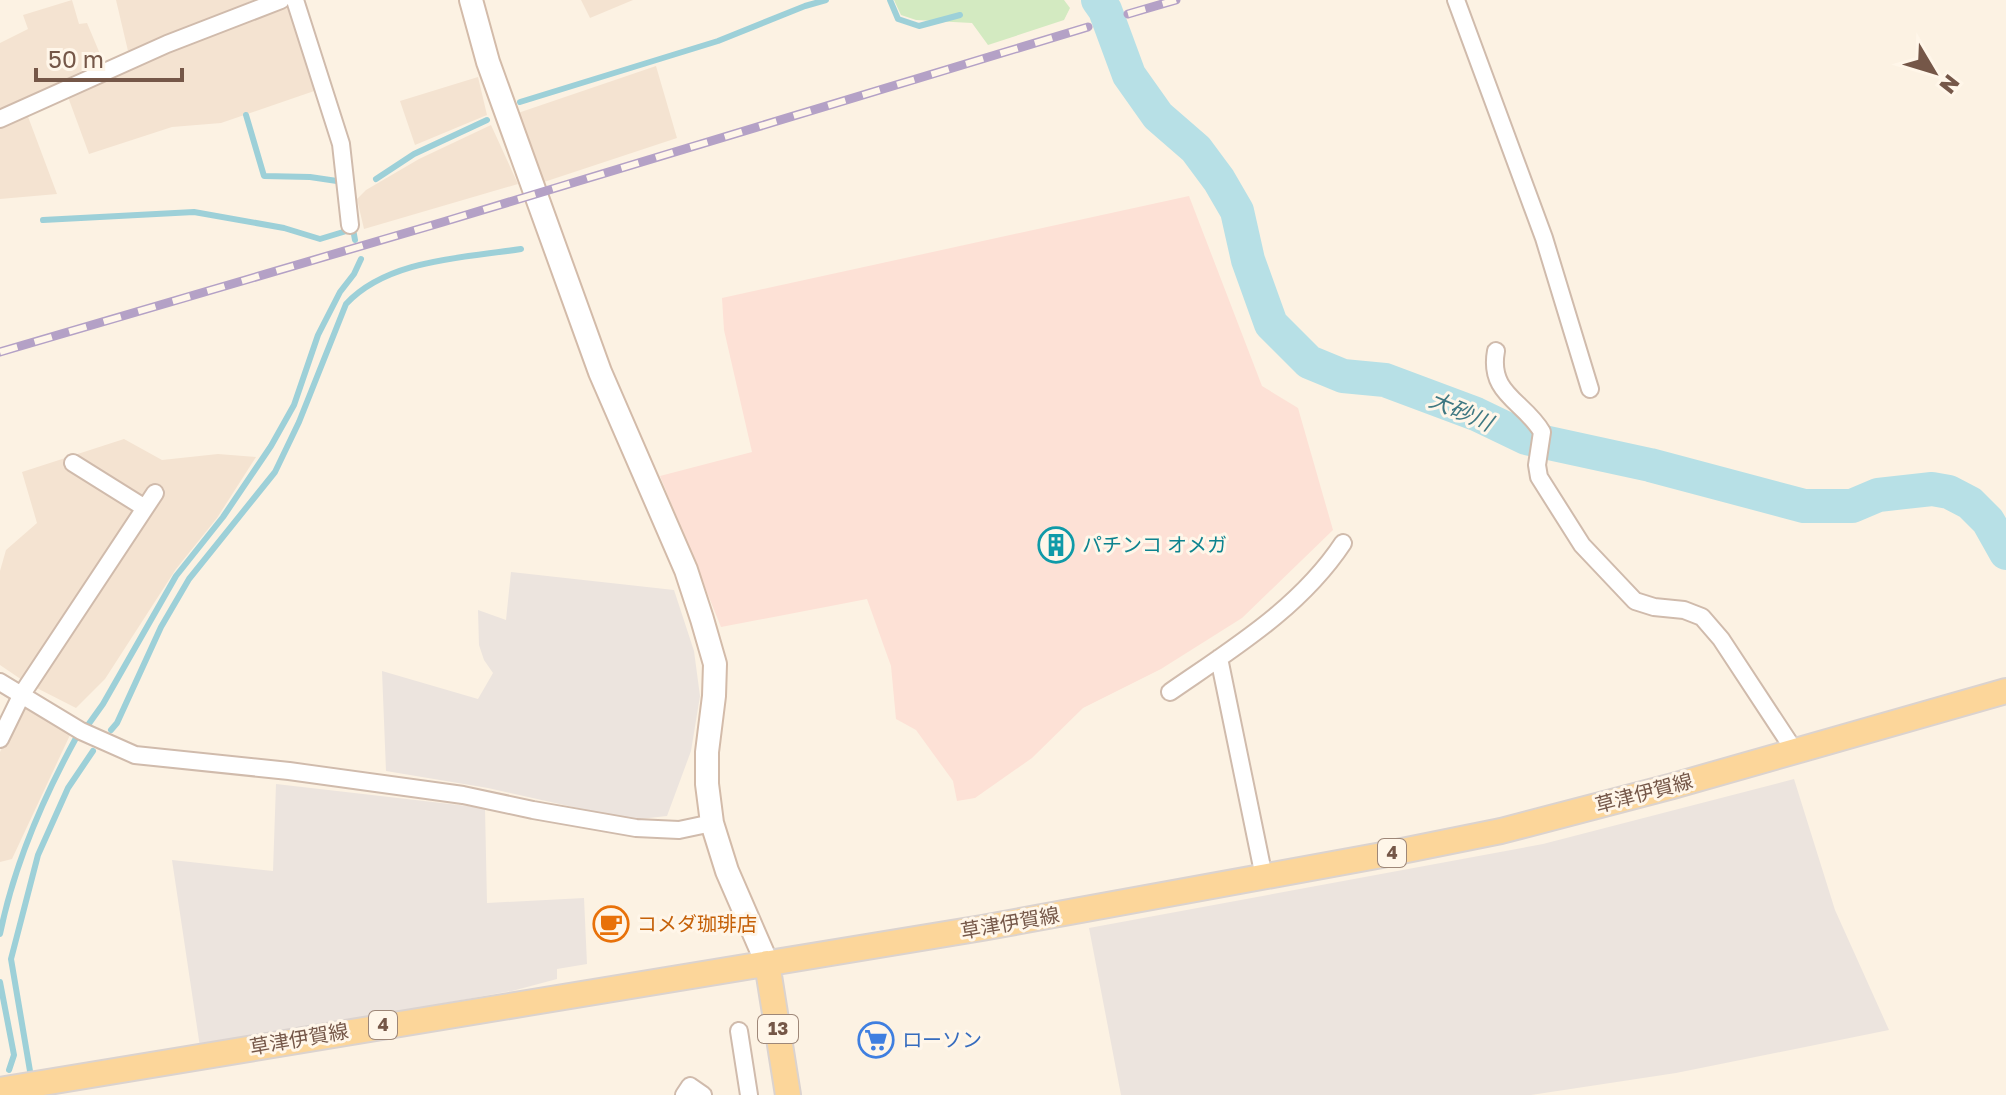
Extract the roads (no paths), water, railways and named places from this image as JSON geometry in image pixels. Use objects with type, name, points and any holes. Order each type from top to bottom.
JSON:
[{"type":"main road","name":"草津伊賀線","points":[[14,1090],[982,928],[1501,831],[1673,786],[2006,691]]},
{"type":"main road","name":"13","points":[[767,963],[788,1095]]},
{"type":"street","points":[[0,119],[167,44],[281,0]]},
{"type":"street","points":[[295,0],[341,144],[350,225]]},
{"type":"street","points":[[471,0],[488,62],[600,372],[686,570],[702,619],[715,664],[707,752],[712,823],[727,871],[767,963]]},
{"type":"street","points":[[1456,0],[1544,238],[1590,389]]},
{"type":"street","points":[[1496,351],[1493,368],[1498,382],[1506,394],[1535,420],[1542,439],[1537,465],[1539,477],[1582,545],[1635,601],[1654,607],[1684,610],[1702,617],[1721,639],[1794,750]]},
{"type":"street","points":[[73,463],[145,508]]},
{"type":"street","points":[[0,739],[22,694],[155,493]]},
{"type":"street","points":[[1170,692],[1297,598],[1343,543]]},
{"type":"street","points":[[1219,658],[1264,877]]},
{"type":"street","points":[[0,682],[81,731],[135,755],[289,771],[463,795],[636,828],[679,830],[712,823]]},
{"type":"street","points":[[739,1031],[749,1095]]},
{"type":"street","points":[[684,1095],[690,1086],[703,1095]]},
{"type":"waterway","points":[[520,102],[718,41],[826,0]]},
{"type":"waterway","points":[[890,0],[898,19],[919,26],[960,15]]},
{"type":"waterway","name":"大砂川","points":[[1098,0],[1105,10],[1129,75],[1158,116],[1196,149],[1219,180],[1237,211],[1248,260],[1271,324],[1309,362],[1343,376],[1385,380],[1476,414],[1526,438],[1650,465],[1804,506],[1852,506],[1878,495],[1932,489],[1949,492],[1970,503],[1988,521],[2006,553]]},
{"type":"waterway","points":[[246,115],[264,176],[337,181]]},
{"type":"waterway","points":[[376,179],[414,154],[487,120]]},
{"type":"waterway","points":[[43,220],[194,212],[284,228],[320,239],[353,229],[355,240]]},
{"type":"waterway","points":[[111,730],[161,627],[189,579],[275,472],[299,422],[346,304],[363,289],[405,269],[452,258],[521,249]]},
{"type":"waterway","points":[[88,725],[176,576],[223,517],[271,446],[294,405],[318,335],[361,259]]},
{"type":"waterway","points":[[0,934],[30,833],[76,738]]},
{"type":"waterway","points":[[30,1071],[11,959],[38,855],[68,788],[93,751]]},
{"type":"waterway","points":[[0,982],[14,1055],[9,1070]]},
{"type":"railway","points":[[1128,14],[1176,0]]},
{"type":"railway","points":[[0,352],[1088,27]]},
{"type":"place","name":"パチンコ オメガ","points":[[1056,545]]},
{"type":"place","name":"コメダ珈琲店","points":[[611,924]]},
{"type":"place","name":"ローソン","points":[[876,1040]]}]
